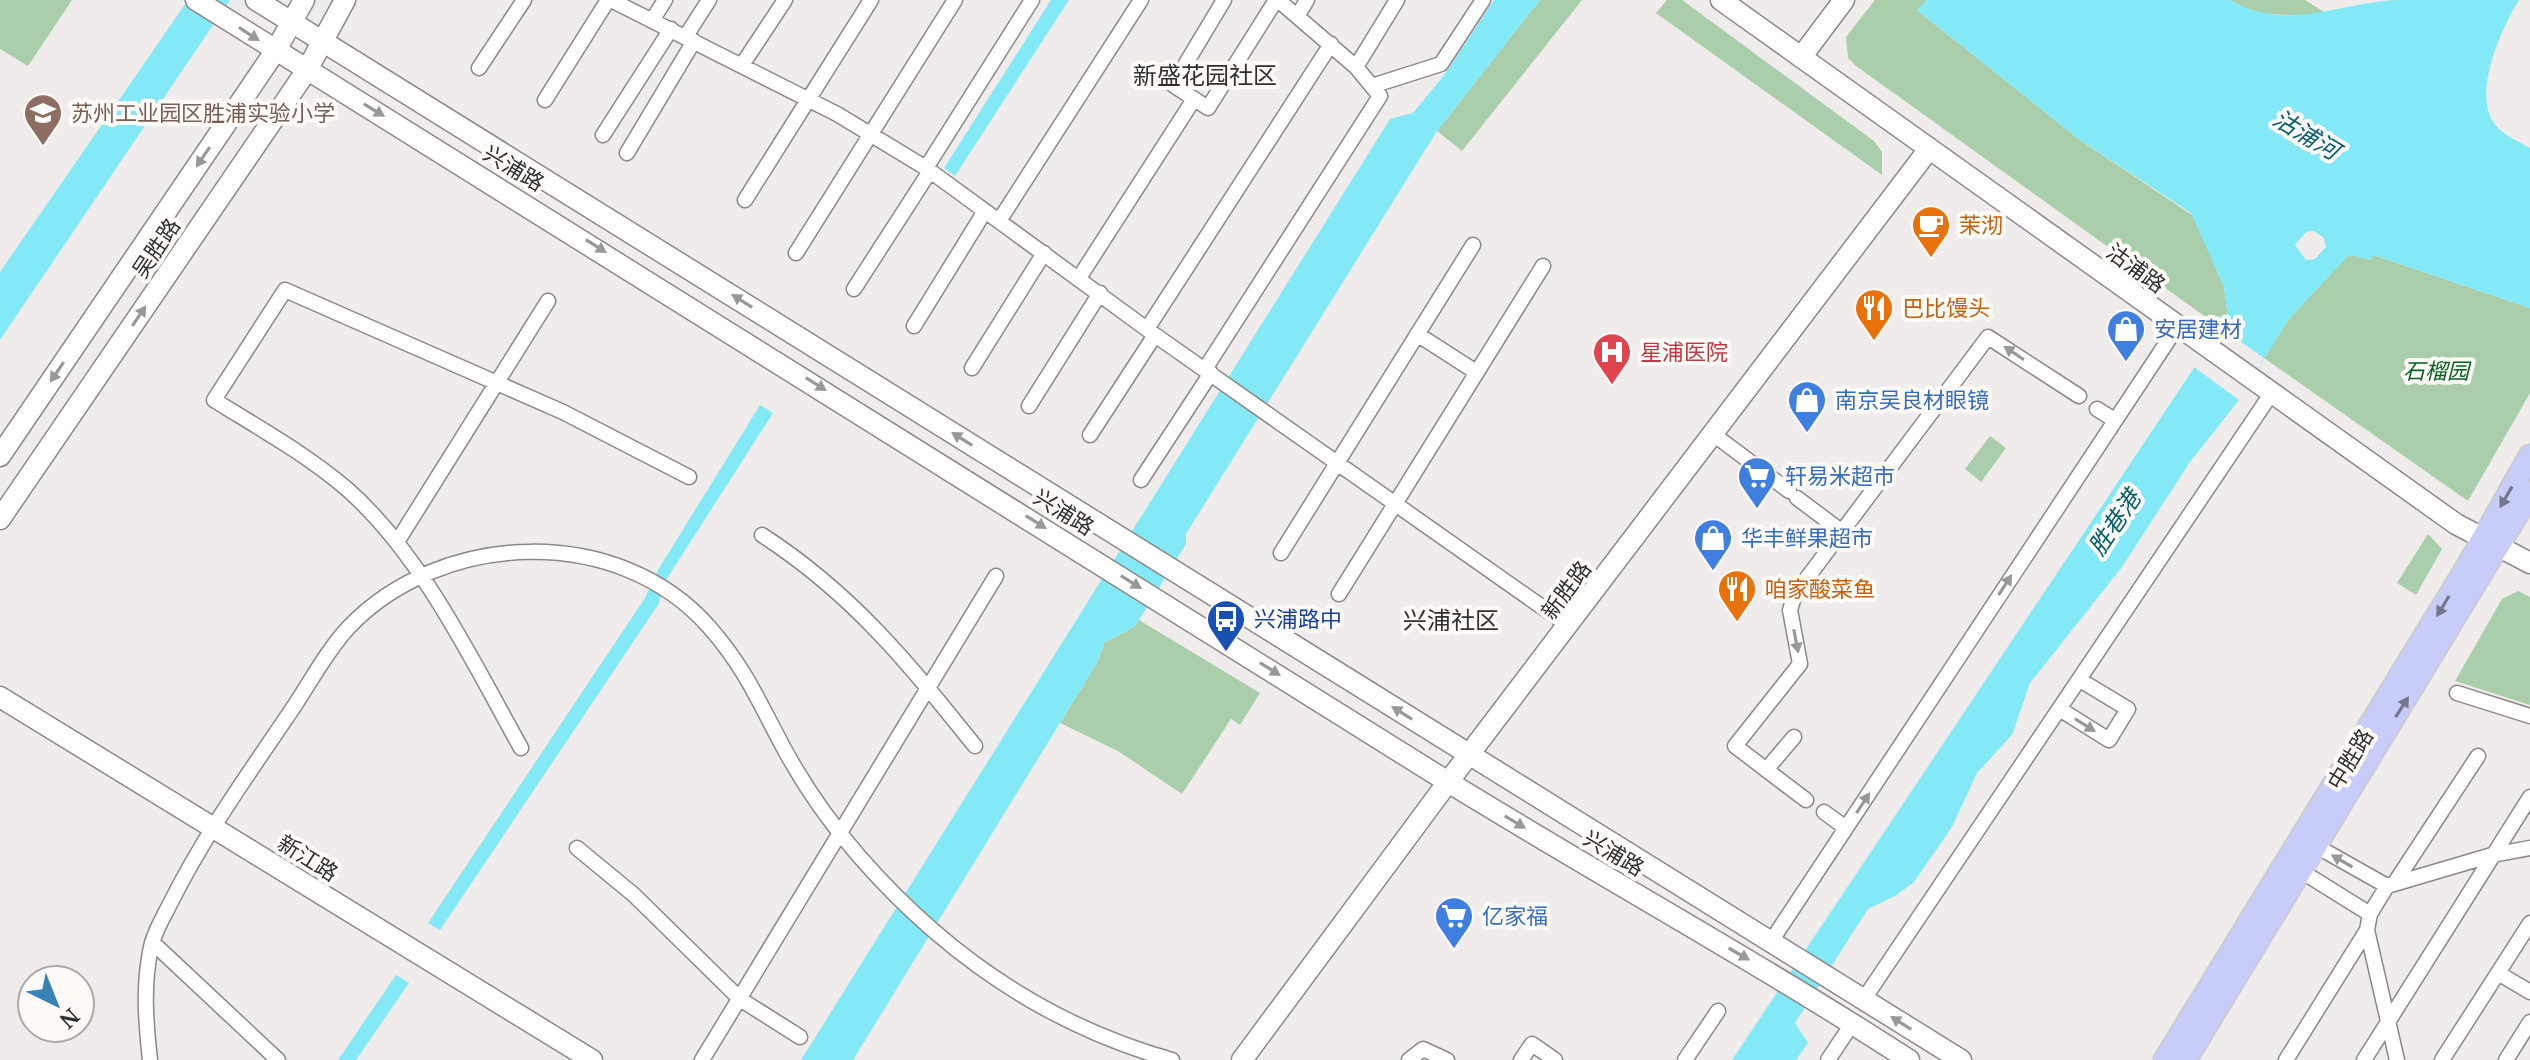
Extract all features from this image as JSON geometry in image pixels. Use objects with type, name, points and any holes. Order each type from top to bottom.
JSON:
[{"type":"main road","name":"兴浦路","points":[[196,0],[1448,782],[1783,979],[1909,1060]]},
{"type":"main road","name":"兴浦路","points":[[256,0],[1961,1060]]},
{"type":"main road","name":"吴胜路","points":[[0,456],[276,50],[304,0]]},
{"type":"main road","name":"吴胜路","points":[[0,519],[307,70],[345,0]]},
{"type":"main road","name":"沽浦路","points":[[1721,0],[2456,524],[2530,563]]},
{"type":"main road","points":[[1802,56],[1844,0]]},
{"type":"main road","name":"新胜路","points":[[1242,1060],[1448,782],[1929,149]]},
{"type":"main road","name":"中胜路","points":[[2185,1060],[2491,543],[2530,456]]},
{"type":"main road","name":"中胜路","points":[[2491,543],[2530,493]]},
{"type":"main road","name":"新江路","points":[[0,697],[592,1060]]},
{"type":"main road","name":"中胜路","points":[[2165,1060],[2304,856]]},
{"type":"street","points":[[479,68],[524,0]]},
{"type":"street","points":[[545,100],[610,0],[653,19],[870,132],[928,169],[1151,332],[1569,626]]},
{"type":"street","points":[[653,19],[665,0]]},
{"type":"street","points":[[627,153],[709,0]]},
{"type":"street","points":[[742,65],[785,0]]},
{"type":"street","points":[[745,200],[806,98],[871,0]]},
{"type":"street","points":[[796,253],[955,0]]},
{"type":"street","points":[[854,289],[1032,0]]},
{"type":"street","points":[[999,221],[1141,0]]},
{"type":"street","points":[[1141,480],[1213,374],[1380,96],[1375,85],[1356,67],[1277,0],[1208,108],[1173,85],[1224,0]]},
{"type":"street","points":[[1298,15],[1307,0]]},
{"type":"street","points":[[1356,67],[1397,0]]},
{"type":"street","points":[[1375,85],[1441,64],[1483,0]]},
{"type":"street","points":[[603,135],[671,29]]},
{"type":"street","points":[[1090,435],[1331,44]]},
{"type":"street","points":[[1079,278],[1194,99]]},
{"type":"street","points":[[914,326],[985,211]]},
{"type":"street","points":[[1281,553],[1473,245]]},
{"type":"street","points":[[972,368],[1044,253]]},
{"type":"street","points":[[1339,594],[1543,266]]},
{"type":"street","points":[[521,748],[421,577],[397,542],[348,491],[322,470],[214,400],[285,290],[630,444],[689,477]]},
{"type":"street","points":[[1029,406],[1100,293]]},
{"type":"street","points":[[397,542],[548,301]]},
{"type":"street","points":[[1772,940],[2113,419],[2177,327]]},
{"type":"street","points":[[1417,334],[1476,372]]},
{"type":"street","points":[[1806,800],[1735,746],[1800,664],[1790,610],[1795,594],[1988,337],[2079,396]]},
{"type":"street","points":[[1864,999],[2271,394]]},
{"type":"street","points":[[2097,409],[2113,419]]},
{"type":"street","points":[[1713,434],[1841,531]]},
{"type":"street","points":[[762,535],[821,577],[879,629],[975,746]]},
{"type":"street","points":[[150,1060],[145,988],[152,942],[191,862],[348,629],[392,594],[442,567],[492,554],[551,551],[585,557],[644,579],[666,592],[706,624],[757,691],[785,751],[819,806],[934,934],[974,965],[1053,1014],[1130,1048],[1172,1060]]},
{"type":"street","points":[[702,1060],[996,576]]},
{"type":"street","points":[[2061,710],[2109,740],[2128,709],[2080,680]]},
{"type":"street","points":[[2457,693],[2530,716]]},
{"type":"street","points":[[1766,770],[1794,737]]},
{"type":"street","points":[[2286,1060],[2367,930],[2370,914],[2478,756]]},
{"type":"street","points":[[2364,1060],[2530,797]]},
{"type":"street","points":[[1824,812],[1846,828]]},
{"type":"street","points":[[577,848],[634,895],[740,999],[800,1037]]},
{"type":"street","points":[[2304,856],[2390,885],[2492,855],[2530,848]]},
{"type":"street","points":[[2304,856],[2370,914]]},
{"type":"street","points":[[2442,1060],[2530,923]]},
{"type":"street","points":[[2367,930],[2397,1060]]},
{"type":"street","points":[[152,942],[278,1060]]},
{"type":"street","points":[[2498,973],[2530,992]]},
{"type":"street","points":[[1685,1060],[1718,1011]]},
{"type":"street","points":[[2506,1060],[2530,1022]]},
{"type":"street","points":[[1828,1060],[1852,1024]]},
{"type":"street","points":[[1521,1060],[1532,1044],[1555,1060]]},
{"type":"street","points":[[1409,1060],[1423,1049],[1447,1060]]},
{"type":"green space","points":[[0,0],[72,0],[28,66],[0,49]]},
{"type":"green space","points":[[1540,0],[1582,0],[1462,151],[1437,131]]},
{"type":"green space","points":[[1667,0],[1682,0],[1874,141],[1882,152],[1882,175],[1656,13]]},
{"type":"green space","points":[[1875,0],[1927,0],[1918,11],[2080,140],[2195,217],[2224,287],[2228,317],[2221,328],[1856,66],[1848,58],[1846,37]]},
{"type":"green space","points":[[2230,0],[2305,0],[2324,12],[2308,16],[2252,13]]},
{"type":"green space","name":"石榴园","points":[[2349,254],[2371,260],[2373,255],[2530,308],[2530,393],[2468,501],[2264,358],[2289,319]]},
{"type":"green space","points":[[1990,436],[2006,448],[1981,482],[1965,469]]},
{"type":"green space","points":[[2428,534],[2442,549],[2416,595],[2397,583]]},
{"type":"green space","points":[[2518,591],[2530,597],[2530,705],[2455,681],[2502,599]]},
{"type":"green space","points":[[1139,620],[1260,693],[1240,725],[1231,719],[1182,794],[1118,751],[1060,723],[1098,661],[1104,643],[1134,627]]},
{"type":"water","points":[[188,0],[230,0],[0,340],[0,272]]},
{"type":"water","points":[[1051,0],[1069,0],[955,176],[944,168]]},
{"type":"water","points":[[1494,0],[1540,0],[1437,131],[1186,534],[1186,544],[1139,620],[1134,627],[1104,643],[1098,661],[853,1060],[801,1060],[1390,119],[1413,113],[1445,74]]},
{"type":"water","points":[[1927,0],[2230,0],[2251,10],[2292,15],[2396,0],[2519,0],[2492,60],[2486,95],[2488,110],[2497,127],[2530,148],[2530,308],[2373,255],[2371,260],[2349,255],[2289,319],[2239,400],[2190,462],[2122,567],[2030,683],[2012,735],[1977,773],[1952,827],[1914,882],[1895,896],[1868,909],[1795,1023],[1808,1043],[1796,1060],[1732,1060],[2228,317],[2224,287],[2191,213],[2080,140],[1917,10]],"holes":[[[2314,231],[2324,238],[2326,247],[2315,259],[2306,260],[2295,245],[2306,232]]]},
{"type":"water","points":[[760,405],[773,413],[666,580],[658,605],[440,930],[428,923],[645,598],[658,570]]},
{"type":"water","points":[[396,975],[409,983],[356,1060],[338,1060]]},
{"type":"pier","points":[[2221,328],[2264,358],[2239,400],[2194,367]]},
{"type":"place","name":"苏州工业园区胜浦实验小学","points":[[43,147]]},
{"type":"place","name":"茉沏","points":[[1931,259]]},
{"type":"place","name":"巴比馒头","points":[[1874,342]]},
{"type":"place","name":"安居建材","points":[[2126,363]]},
{"type":"place","name":"星浦医院","points":[[1612,386]]},
{"type":"place","name":"南京吴良材眼镜","points":[[1807,434]]},
{"type":"place","name":"轩易米超市","points":[[1757,510]]},
{"type":"place","name":"华丰鲜果超市","points":[[1713,572]]},
{"type":"place","name":"咱家酸菜鱼","points":[[1737,623]]},
{"type":"place","name":"兴浦路中","points":[[1226,653]]},
{"type":"place","name":"亿家福","points":[[1454,950]]},
{"type":"district","name":"新盛花园社区","points":[[1205,76]]},
{"type":"district","name":"兴浦社区","points":[[1451,621]]},
{"type":"water label","name":"沽浦河","points":[[2306,135]]},
{"type":"water label","name":"胜巷港","points":[[2115,523]]}]
